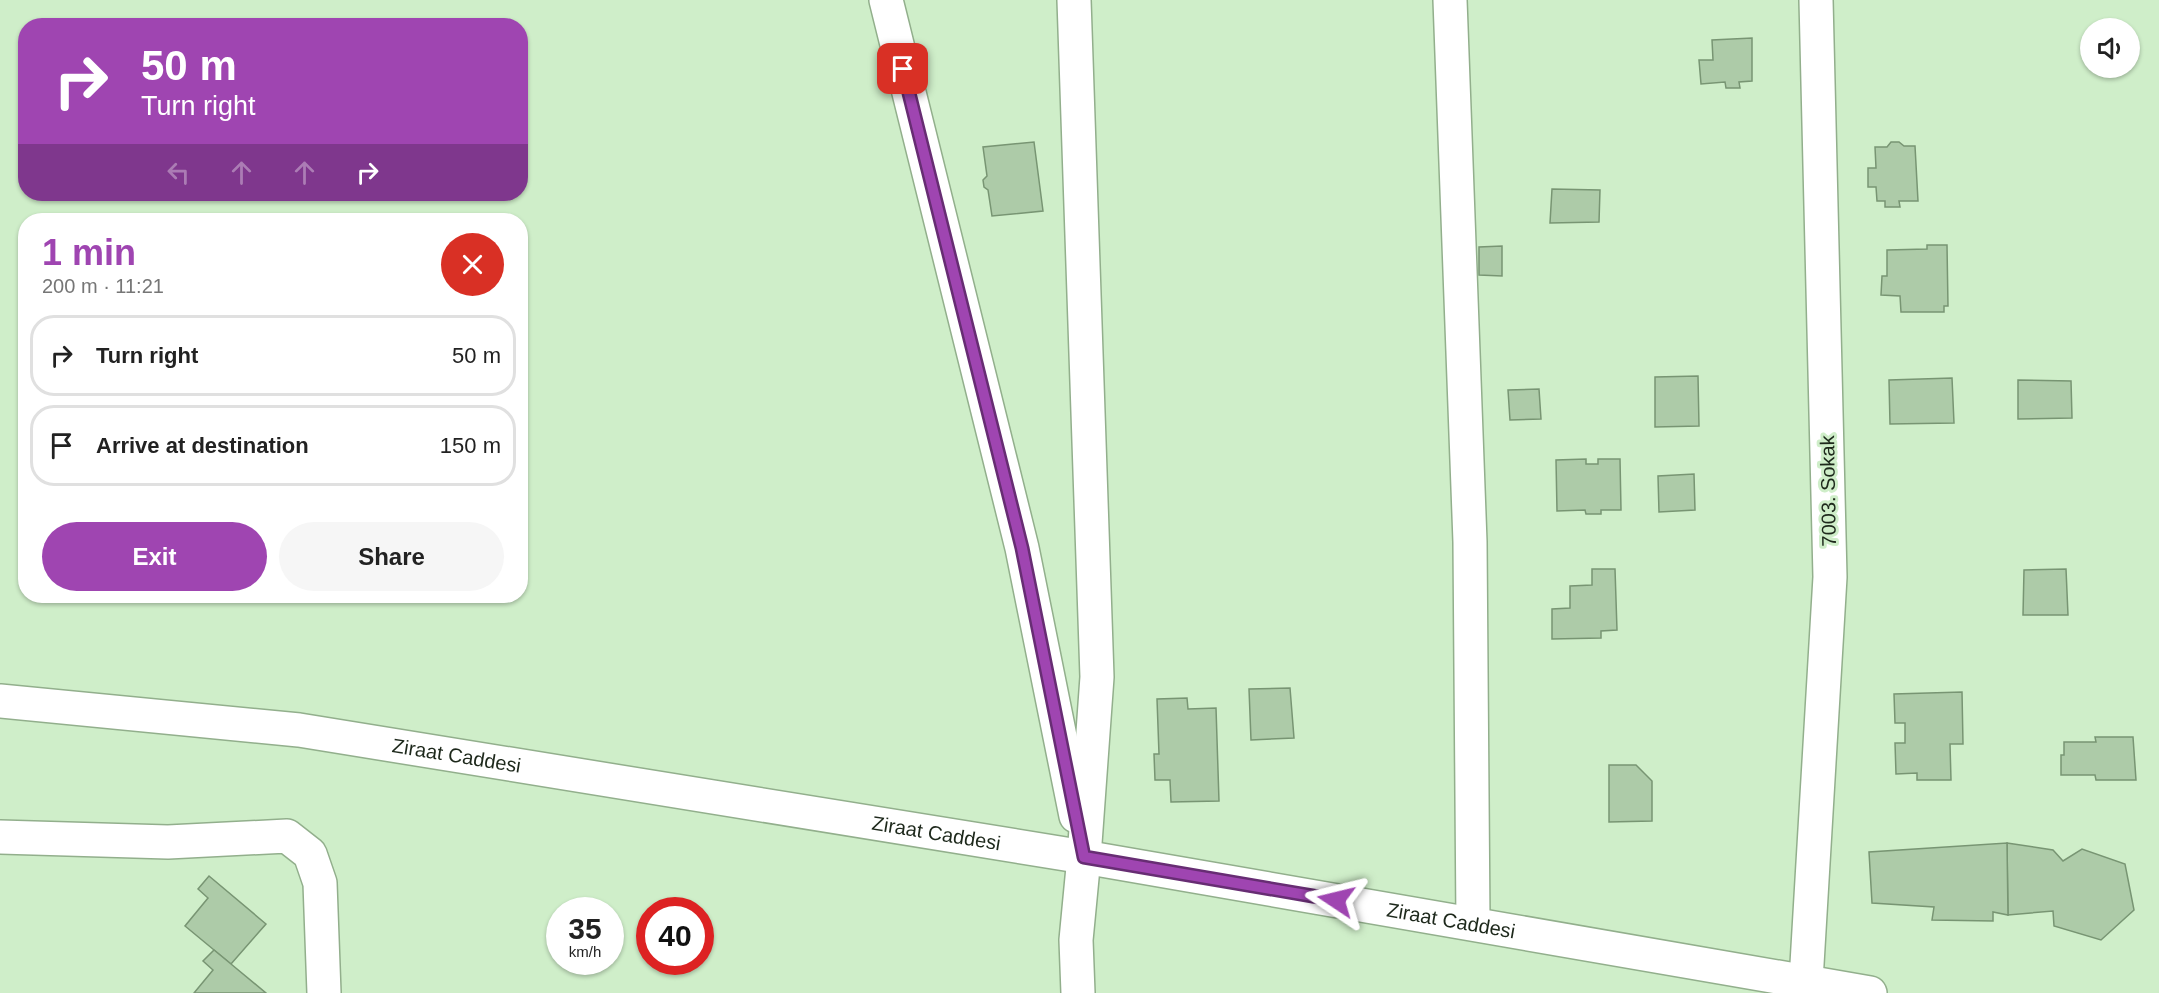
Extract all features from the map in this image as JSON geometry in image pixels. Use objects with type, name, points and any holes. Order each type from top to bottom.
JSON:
[{"type":"street","points":[[886,0],[1022,548],[1084,857]]},
{"type":"street","points":[[1074,0],[1097,677],[1076,940],[1078,993]]},
{"type":"street","points":[[1450,0],[1470,542],[1473,923]]},
{"type":"street","name":"7003. Sokak","points":[[1806,981],[1830,577],[1816,0]]},
{"type":"street","name":"Ziraat Caddesi","points":[[0,701],[299,730],[1084,857],[1870,993]]},
{"type":"street","points":[[0,837],[168,842],[287,837],[310,854],[320,883],[324,993]]},
{"type":"building","points":[[1752,38],[1752,81],[1739,82],[1740,88],[1726,88],[1725,82],[1701,84],[1699,60],[1713,60],[1712,40]]},
{"type":"building","points":[[1034,142],[1043,211],[992,216],[988,190],[984,187],[983,180],[987,176],[983,147]]},
{"type":"building","points":[[1891,142],[1899,142],[1904,146],[1915,146],[1918,201],[1899,201],[1900,207],[1885,207],[1885,201],[1877,201],[1876,187],[1868,187],[1868,168],[1876,168],[1875,147],[1887,147]]},
{"type":"building","points":[[1552,189],[1600,190],[1599,222],[1550,223]]},
{"type":"building","points":[[1927,245],[1947,245],[1948,306],[1944,306],[1944,312],[1901,312],[1900,296],[1881,295],[1882,276],[1887,276],[1887,250],[1927,249]]},
{"type":"building","points":[[1502,246],[1502,276],[1479,275],[1479,247]]},
{"type":"building","points":[[1698,376],[1699,426],[1655,427],[1655,377]]},
{"type":"building","points":[[1952,378],[1954,423],[1890,424],[1889,380]]},
{"type":"building","points":[[2018,380],[2071,381],[2072,418],[2018,419]]},
{"type":"building","points":[[1539,389],[1541,419],[1510,420],[1508,390]]},
{"type":"building","points":[[1586,459],[1586,464],[1598,464],[1598,459],[1620,459],[1621,510],[1601,510],[1601,514],[1586,514],[1585,510],[1557,511],[1556,460]]},
{"type":"building","points":[[1694,474],[1695,510],[1659,512],[1658,476]]},
{"type":"building","points":[[1592,569],[1615,569],[1617,630],[1601,631],[1601,638],[1552,639],[1552,609],[1570,608],[1570,586],[1592,585]]},
{"type":"building","points":[[2066,569],[2068,615],[2023,615],[2024,570]]},
{"type":"building","points":[[1290,688],[1294,738],[1251,740],[1249,689]]},
{"type":"building","points":[[1962,692],[1963,744],[1950,744],[1951,780],[1917,780],[1917,773],[1896,774],[1895,743],[1905,743],[1905,723],[1895,723],[1894,694]]},
{"type":"building","points":[[1187,698],[1188,709],[1216,708],[1219,801],[1171,802],[1170,780],[1155,780],[1154,754],[1159,754],[1157,699]]},
{"type":"building","points":[[2095,737],[2133,737],[2136,780],[2096,780],[2095,775],[2061,775],[2061,755],[2064,755],[2064,742],[2096,742]]},
{"type":"building","points":[[1609,765],[1636,765],[1652,781],[1652,821],[1609,822]]},
{"type":"building","points":[[2007,843],[2053,850],[2063,861],[2082,849],[2125,864],[2134,910],[2101,940],[2054,926],[2053,911],[2008,915]]},
{"type":"building","points":[[2007,843],[2008,915],[1993,912],[1993,921],[1932,920],[1934,907],[1872,903],[1869,852]]},
{"type":"building","points":[[209,876],[266,924],[231,964],[185,926],[208,898],[198,889]]},
{"type":"building","points":[[214,950],[266,993],[194,993],[213,970],[203,961]]},
{"type":"route","points":[[903,69],[1022,548],[1084,857],[1336,900]]}]
